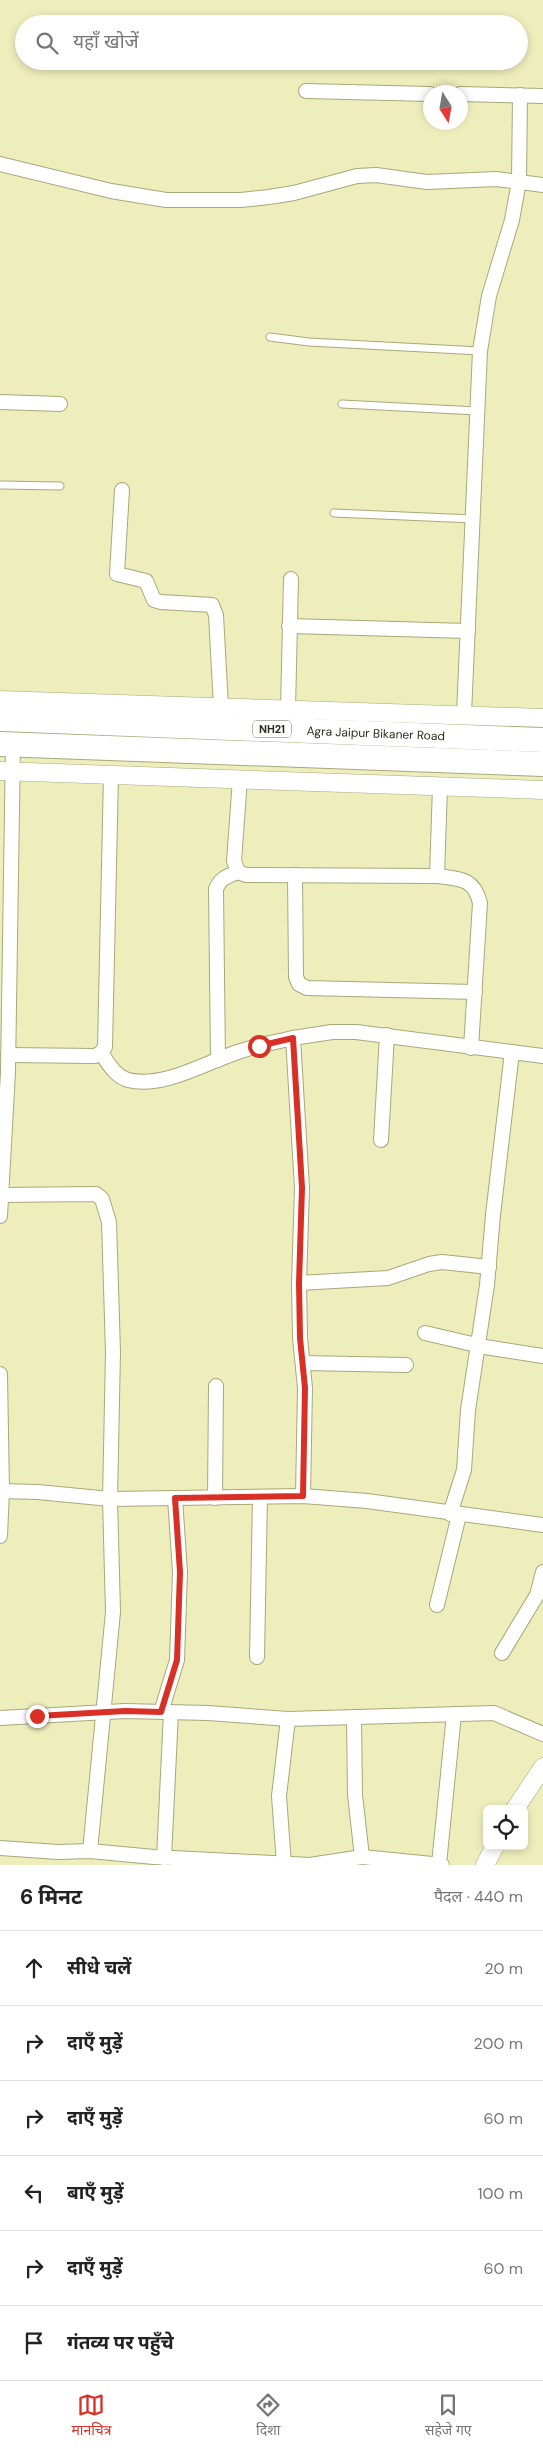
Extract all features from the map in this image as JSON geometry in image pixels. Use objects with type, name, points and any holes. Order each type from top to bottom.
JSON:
[{"type":"highway","name":"Agra Jaipur Bikaner Road","points":[[0,719],[543,740]]},
{"type":"highway","name":"Agra Jaipur Bikaner Road","points":[[6,744],[543,764]]},
{"type":"street","points":[[306,91],[423,94]]},
{"type":"street","points":[[468,94],[543,96]]},
{"type":"street","points":[[464,714],[480,351],[488,296],[512,220],[519,181],[520,96]]},
{"type":"street","points":[[0,164],[137,197],[182,201],[241,200],[269,197],[294,193],[357,176],[376,175],[426,182],[496,179],[543,185]]},
{"type":"street","points":[[0,402],[60,404]]},
{"type":"street","points":[[122,490],[117,574],[146,581],[154,600],[212,605],[216,615],[221,707]]},
{"type":"street","points":[[288,709],[291,579]]},
{"type":"street","points":[[289,626],[468,631]]},
{"type":"street","points":[[0,700],[543,718]]},
{"type":"street","points":[[0,1216],[2,1120],[8,1055],[6,744]]},
{"type":"street","points":[[6,772],[543,790]]},
{"type":"street","points":[[8,1055],[89,1056],[101,1053],[105,1047],[111,775]]},
{"type":"street","points":[[238,872],[234,861],[240,780]]},
{"type":"street","points":[[437,876],[440,786]]},
{"type":"street","points":[[218,1060],[216,889],[218,882],[238,872],[246,874],[295,875],[437,876],[460,879],[470,883],[477,892],[480,903],[471,1048]]},
{"type":"street","points":[[295,875],[296,977],[299,984],[307,988],[475,992]]},
{"type":"street","points":[[101,1053],[118,1074],[127,1080],[140,1081],[183,1075],[239,1051],[293,1038],[332,1032],[387,1035],[471,1048],[543,1056]]},
{"type":"street","points":[[381,1140],[387,1035]]},
{"type":"street","points":[[293,1038],[302,1188],[299,1283],[305,1397],[303,1496]]},
{"type":"street","points":[[437,1605],[464,1470],[468,1410],[489,1267],[494,1196],[512,1052]]},
{"type":"street","points":[[1,1195],[96,1194],[102,1199],[107,1208],[109,1222],[113,1352],[110,1499],[113,1612],[90,1851]]},
{"type":"street","points":[[299,1283],[388,1278],[429,1264],[442,1262],[489,1267]]},
{"type":"street","points":[[425,1333],[543,1356]]},
{"type":"street","points":[[303,1362],[406,1365]]},
{"type":"street","points":[[0,1374],[0,1536]]},
{"type":"street","points":[[216,1386],[216,1498]]},
{"type":"street","points":[[1,1491],[38,1492],[110,1499],[303,1496],[367,1501],[454,1514],[543,1524]]},
{"type":"street","points":[[257,1657],[260,1497]]},
{"type":"street","points":[[164,1858],[166,1712],[177,1660],[180,1572],[175,1498]]},
{"type":"street","points":[[502,1653],[536,1595],[543,1572]]},
{"type":"street","points":[[0,1718],[102,1712],[166,1712],[288,1719],[494,1714],[543,1734]]},
{"type":"street","points":[[0,1848],[58,1852],[90,1851],[164,1858],[284,1864],[310,1865],[362,1857],[440,1865],[454,1714]]},
{"type":"street","points":[[354,1717],[355,1795],[362,1857]]},
{"type":"street","points":[[284,1864],[279,1796],[288,1719]]},
{"type":"street","points":[[518,1805],[543,1767]]},
{"type":"street","points":[[485,1865],[493,1850]]},
{"type":"lane","points":[[270,337],[309,342],[480,351]]},
{"type":"lane","points":[[342,404],[477,411]]},
{"type":"lane","points":[[0,485],[60,486]]},
{"type":"lane","points":[[334,513],[473,519]]},
{"type":"route","points":[[37,1716],[125,1711],[161,1712],[177,1660],[180,1572],[175,1498],[303,1496],[305,1388],[300,1338],[299,1283],[302,1188],[295,1055],[293,1038],[259,1046]]}]
